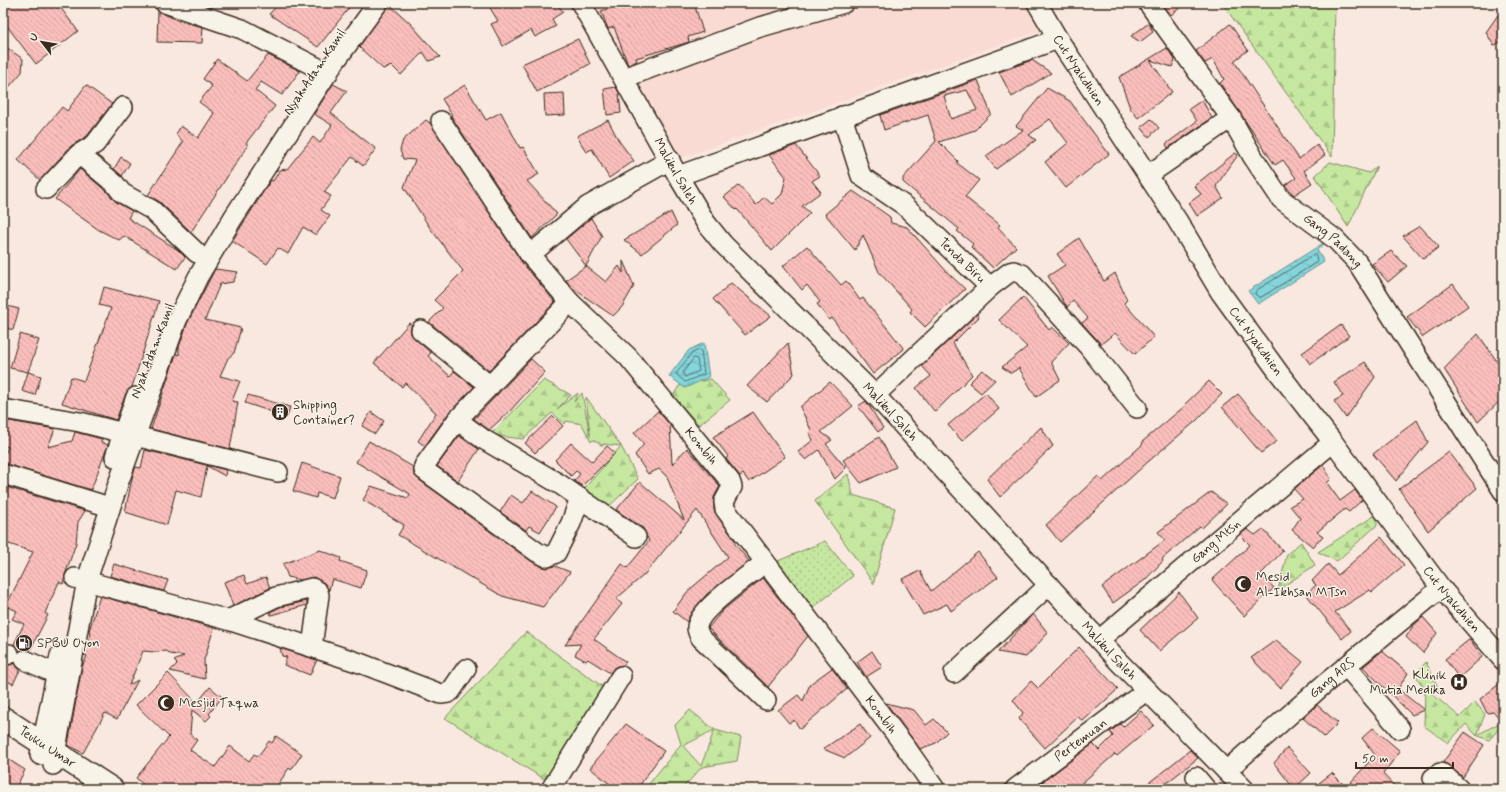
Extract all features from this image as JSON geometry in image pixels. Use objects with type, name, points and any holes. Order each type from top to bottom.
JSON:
[{"type":"highway","points":[[5,728],[48,754],[90,789]]},
{"type":"highway","name":"Teuku Umar","points":[[48,754],[112,789]]},
{"type":"street","points":[[165,3],[242,29],[322,70]]},
{"type":"street","name":"Nyak Adam Kamil","points":[[48,754],[56,674],[82,579],[100,504],[130,434],[164,319],[197,253],[251,166],[322,70],[363,3]]},
{"type":"street","points":[[48,754],[82,579],[95,554],[130,434],[177,320],[198,277],[274,154],[322,70],[378,3]]},
{"type":"street","name":"Malikul Saleh","points":[[581,3],[706,223],[723,244],[875,395],[1146,691],[1244,789]]},
{"type":"street","points":[[624,78],[757,28],[844,3]]},
{"type":"street","name":"Cut Nyakdhien","points":[[1037,3],[1058,40],[1148,175],[1221,293],[1279,373],[1333,442],[1441,588],[1503,660]]},
{"type":"street","name":"Gang Padang","points":[[1148,3],[1231,118],[1253,157],[1282,199],[1299,213],[1325,229],[1357,262],[1503,491]]},
{"type":"street","points":[[530,255],[588,206],[674,168],[842,116],[1058,40]]},
{"type":"street","points":[[46,189],[79,154],[95,144],[123,107]]},
{"type":"street","name":"Tenda Biru","points":[[842,116],[861,176],[905,206],[990,287],[875,395]]},
{"type":"street","points":[[1148,175],[1231,118]]},
{"type":"street","name":"Kombih","points":[[441,121],[530,255],[570,302],[628,357],[730,481],[732,487],[731,491],[723,505],[764,563],[907,749],[935,789]]},
{"type":"street","points":[[79,154],[115,184],[122,193],[152,210],[197,253]]},
{"type":"street","points":[[990,287],[1010,272],[1014,271],[1022,274],[1088,346],[1137,408]]},
{"type":"street","points":[[570,302],[457,420],[424,466],[424,470],[536,552],[547,557],[556,553],[571,523],[580,498]]},
{"type":"street","points":[[421,330],[490,386]]},
{"type":"street","points":[[3,409],[80,422],[278,472]]},
{"type":"street","points":[[457,420],[483,440],[556,482],[636,537]]},
{"type":"street","name":"Gang Mtsn","points":[[1099,640],[1333,442]]},
{"type":"street","points":[[3,474],[100,504]]},
{"type":"street","points":[[764,563],[712,604],[700,619],[697,626],[697,632],[701,638],[766,700]]},
{"type":"street","points":[[82,579],[228,620],[360,663],[441,694],[451,691],[466,669]]},
{"type":"street","points":[[954,673],[1049,585]]},
{"type":"street","points":[[228,620],[276,597],[312,588],[317,590],[319,594],[312,647]]},
{"type":"street","name":"Gang ARS","points":[[1226,771],[1346,666],[1441,588]]},
{"type":"street","points":[[12,657],[56,674]]},
{"type":"street","points":[[1346,666],[1400,729]]},
{"type":"street","points":[[551,789],[621,676]]},
{"type":"street","name":"Pertemuan","points":[[1017,788],[1146,691]]},
{"type":"street","points":[[1433,778],[1440,773],[1444,774],[1460,789]]},
{"type":"shaded area","points":[[593,3],[1031,3],[1045,29],[679,159]]},
{"type":"green space","points":[[1222,3],[1335,3],[1332,157]]},
{"type":"green space","points":[[1330,162],[1369,173],[1377,166],[1348,227],[1315,176]]},
{"type":"green space","points":[[711,379],[730,400],[699,425],[673,396],[679,386]]},
{"type":"green space","points":[[544,380],[571,395],[557,409],[578,393],[574,402],[582,393],[590,435],[586,397],[621,446],[603,444],[603,446],[593,440],[591,442],[582,424],[566,421],[565,424],[552,413],[523,439],[490,435]]},
{"type":"green space","points":[[621,446],[638,479],[605,510],[582,491]]},
{"type":"green space","points":[[848,474],[853,495],[895,508],[874,584],[815,501]]},
{"type":"green space","points":[[1377,514],[1377,525],[1337,561],[1318,552]]},
{"type":"green space","points":[[825,541],[853,576],[809,611],[771,564]]},
{"type":"green space","points":[[1301,542],[1315,565],[1278,590],[1287,554]]},
{"type":"green space","points":[[526,632],[606,689],[549,782],[445,718]]},
{"type":"green space","points":[[1426,662],[1440,692],[1426,689],[1460,717],[1475,702],[1485,714],[1477,735],[1503,721],[1503,724],[1489,740],[1476,735],[1466,724],[1448,743],[1424,726],[1425,689],[1415,675]]},
{"type":"green space","points":[[690,710],[715,730],[741,737],[737,761],[702,767],[682,789],[645,789],[681,744],[675,725]],"holes":[[[714,731],[701,766],[683,746]]]},
{"type":"water","points":[[1328,240],[1317,250],[1324,262],[1258,304],[1248,291]]},
{"type":"water","points":[[704,343],[709,377],[685,388],[669,376],[689,350]]},
{"type":"building","points":[[3,3],[57,3],[78,31],[36,64],[3,21]]},
{"type":"building","points":[[280,3],[345,3],[349,8],[318,47],[269,14]]},
{"type":"building","points":[[487,3],[557,3],[563,12],[552,19],[556,26],[535,37],[531,30],[503,46],[491,24],[498,21]]},
{"type":"building","points":[[627,3],[694,3],[703,32],[688,37],[689,42],[636,58],[637,61],[628,65],[614,27],[608,29],[601,11]]},
{"type":"building","points":[[1162,3],[1186,3],[1171,15]]},
{"type":"building","points":[[389,4],[411,24],[440,57],[429,61],[423,52],[401,75],[392,66],[383,69],[359,47]]},
{"type":"building","points":[[158,11],[179,21],[203,27],[202,43],[157,42]]},
{"type":"building","points":[[1498,15],[1503,27],[1503,40],[1494,46],[1486,32]]},
{"type":"building","points":[[1149,23],[1153,32],[1140,42],[1131,36]]},
{"type":"building","points":[[1230,24],[1248,50],[1234,61],[1299,159],[1317,145],[1325,155],[1304,171],[1312,183],[1294,195],[1285,185],[1296,178],[1283,160],[1275,165],[1220,83],[1224,79],[1213,59],[1205,63],[1196,51]]},
{"type":"building","points":[[578,39],[590,64],[537,92],[522,64]]},
{"type":"building","points":[[3,45],[23,59],[22,72],[3,94]]},
{"type":"building","points":[[1167,48],[1175,60],[1172,67],[1150,60],[1172,92],[1138,118],[1130,108],[1119,77]]},
{"type":"building","points":[[268,55],[300,71],[282,95],[261,82],[255,90],[275,106],[246,143],[248,145],[191,232],[160,202],[148,195],[183,142],[176,134],[181,126],[198,138],[214,113],[199,102],[212,86],[203,79],[217,59],[247,81]]},
{"type":"building","points":[[1032,60],[1051,73],[1012,97],[999,72]]},
{"type":"building","points":[[978,80],[991,114],[975,130],[939,142],[958,161],[957,163],[979,180],[965,197],[1000,225],[998,227],[1016,247],[993,268],[971,247],[973,244],[957,231],[959,229],[903,182],[903,178],[936,141],[928,115],[884,130],[880,115]],"holes":[[[967,90],[977,110],[951,119],[944,96]]]},
{"type":"building","points":[[333,84],[347,91],[331,113],[376,149],[363,166],[352,157],[324,192],[331,196],[321,210],[330,216],[316,235],[303,227],[288,254],[278,248],[267,264],[232,241],[271,180],[273,181],[280,170],[287,169],[313,137],[320,143],[332,125],[314,114]]},
{"type":"building","points":[[86,85],[112,104],[87,136],[71,146],[40,180],[18,160],[62,107],[67,111]]},
{"type":"building","points":[[465,85],[486,120],[501,112],[520,148],[523,147],[539,174],[527,181],[557,214],[532,238],[451,116],[452,115],[442,99]]},
{"type":"building","points":[[616,87],[619,93],[621,113],[607,115],[604,89]]},
{"type":"building","points":[[1047,88],[1070,101],[1109,154],[1066,188],[1045,162],[1068,143],[1050,119],[1029,135],[1036,140],[996,169],[986,156],[1023,130],[1016,126]]},
{"type":"building","points":[[564,93],[565,115],[545,116],[544,94]]},
{"type":"building","points":[[1202,100],[1212,118],[1168,148],[1166,144],[1197,121],[1189,109]]},
{"type":"building","points":[[1151,119],[1159,128],[1149,137],[1141,127]]},
{"type":"building","points":[[426,120],[430,123],[521,261],[555,302],[489,371],[429,322],[443,308],[434,300],[463,271],[430,228],[404,187],[415,160],[403,159],[400,150],[403,140]]},
{"type":"building","points":[[608,120],[619,141],[634,161],[609,178],[592,149],[586,152],[577,136]]},
{"type":"building","points":[[796,145],[820,176],[812,181],[821,192],[802,206],[810,213],[772,251],[737,209],[736,210],[724,197],[739,185],[756,205],[764,197],[772,204],[782,194],[786,177],[769,155]]},
{"type":"building","points":[[1235,153],[1238,155],[1216,186],[1223,198],[1197,216],[1189,203],[1201,194],[1194,186]]},
{"type":"building","points":[[121,157],[130,163],[122,176],[114,169]]},
{"type":"building","points":[[80,169],[107,192],[116,202],[132,211],[128,218],[178,250],[185,257],[177,269],[124,236],[119,240],[99,230],[55,199]]},
{"type":"building","points":[[853,191],[890,217],[891,223],[907,227],[948,273],[965,289],[925,327],[910,312],[912,309],[879,272],[863,235],[855,250],[825,214]]},
{"type":"building","points":[[671,212],[677,225],[642,254],[624,240]]},
{"type":"building","points":[[591,218],[602,236],[586,266],[566,239]]},
{"type":"building","points":[[1420,226],[1439,247],[1423,259],[1403,236]]},
{"type":"building","points":[[1079,238],[1104,281],[1115,273],[1127,300],[1124,303],[1154,337],[1135,354],[1115,333],[1101,344],[1082,323],[1088,318],[1073,301],[1067,307],[1048,276],[1065,265],[1057,254]]},
{"type":"building","points":[[807,246],[841,285],[846,281],[860,300],[863,298],[904,349],[873,374],[832,318],[829,320],[817,304],[820,302],[807,285],[802,290],[783,266]]},
{"type":"building","points":[[1391,251],[1407,266],[1388,282],[1372,264]]},
{"type":"building","points":[[623,261],[634,286],[622,307],[613,316],[571,287],[566,280],[586,266],[606,282],[619,266],[623,273]]},
{"type":"building","points":[[215,269],[238,272],[233,282],[220,284],[205,320],[241,328],[234,353],[228,358],[220,376],[240,381],[232,401],[238,402],[230,449],[151,429],[176,354],[179,355],[179,347],[187,324]]},
{"type":"building","points":[[731,283],[771,316],[745,335],[713,299]]},
{"type":"building","points":[[1453,284],[1468,306],[1423,337],[1407,317]]},
{"type":"building","points":[[104,287],[159,301],[132,387],[126,393],[116,420],[62,403],[71,377],[84,381],[111,308],[99,305]]},
{"type":"building","points":[[1023,297],[1049,330],[1052,327],[1069,343],[1051,362],[1060,380],[1036,397],[1019,368],[1011,373],[1002,367],[1027,347],[999,320]]},
{"type":"building","points":[[3,305],[19,309],[13,330],[3,327]]},
{"type":"building","points":[[977,314],[979,317],[953,343],[972,375],[935,412],[916,388],[931,376],[922,366]]},
{"type":"building","points":[[409,323],[412,325],[411,334],[431,353],[428,356],[450,376],[454,371],[474,387],[448,414],[425,446],[418,441],[436,413],[405,383],[402,387],[374,363]]},
{"type":"building","points":[[1341,325],[1349,336],[1310,364],[1302,353]]},
{"type":"building","points":[[20,334],[39,340],[28,372],[10,368]]},
{"type":"building","points":[[1478,334],[1503,370],[1503,398],[1478,422],[1444,369]]},
{"type":"building","points":[[788,343],[794,374],[767,402],[747,386]]},
{"type":"building","points":[[531,359],[545,372],[510,411],[489,430],[474,419]]},
{"type":"building","points":[[1365,362],[1375,377],[1346,418],[1334,401],[1343,396],[1334,382]]},
{"type":"building","points":[[982,370],[995,380],[981,393],[969,383]]},
{"type":"building","points":[[28,372],[41,376],[35,395],[22,391]]},
{"type":"building","points":[[1209,381],[1222,394],[1196,421],[1149,461],[1060,542],[1046,525],[1098,476],[1102,481],[1143,444],[1142,442],[1186,405],[1185,404]]},
{"type":"building","points":[[830,382],[853,406],[821,432],[832,440],[826,444],[846,468],[835,479],[819,450],[806,460],[798,452],[813,440],[809,432],[811,430],[800,407]]},
{"type":"building","points":[[986,393],[999,409],[962,441],[948,425]]},
{"type":"building","points":[[1238,394],[1277,441],[1261,453],[1222,407]]},
{"type":"building","name":"Shipping Container?","points":[[248,395],[290,407],[287,417],[245,403]]},
{"type":"building","points":[[866,401],[883,428],[878,432],[858,406]]},
{"type":"building","points":[[658,411],[670,425],[672,464],[687,448],[720,486],[714,497],[714,511],[736,542],[734,543],[749,561],[707,594],[691,613],[687,622],[673,611],[688,591],[728,557],[697,510],[644,575],[616,599],[622,604],[594,639],[626,662],[623,665],[615,667],[610,673],[588,659],[586,661],[575,655],[581,644],[565,645],[622,564],[627,568],[649,541],[643,528],[616,510],[640,482],[684,520],[667,477],[659,469],[648,474],[635,455],[644,444],[634,433]]},
{"type":"building","points":[[371,412],[384,421],[375,434],[362,426]]},
{"type":"building","points":[[753,412],[785,457],[749,482],[743,474],[740,476],[726,459],[728,456],[713,437]]},
{"type":"building","points":[[553,416],[563,426],[535,453],[525,443]]},
{"type":"building","points":[[3,420],[55,429],[48,447],[72,441],[75,432],[102,439],[101,442],[108,445],[91,490],[3,463],[8,447],[3,446]]},
{"type":"building","points":[[1417,420],[1428,442],[1396,481],[1373,454]]},
{"type":"building","points":[[1041,427],[1053,446],[1000,497],[987,479]]},
{"type":"building","points":[[459,436],[479,449],[458,481],[437,466]]},
{"type":"building","points":[[879,437],[896,467],[861,483],[843,460]]},
{"type":"building","points":[[369,441],[413,467],[414,475],[418,479],[531,561],[542,567],[547,568],[555,566],[570,572],[543,607],[502,596],[398,535],[404,525],[363,500],[371,486],[408,498],[410,494],[356,462]]},
{"type":"building","points":[[571,443],[592,462],[607,446],[615,453],[582,486],[574,481],[580,474],[576,471],[571,476],[555,460]]},
{"type":"building","points":[[145,450],[226,470],[225,476],[207,466],[201,497],[176,490],[167,525],[125,512],[133,474],[136,467],[141,468]]},
{"type":"building","points":[[1449,452],[1477,488],[1428,531],[1399,489]]},
{"type":"building","points":[[302,463],[340,476],[333,498],[317,493],[316,498],[293,491]]},
{"type":"building","points":[[1323,465],[1331,479],[1327,483],[1340,501],[1355,490],[1362,500],[1349,512],[1345,509],[1317,532],[1323,536],[1313,547],[1292,530],[1300,518],[1290,506],[1303,499],[1294,489]]},
{"type":"building","points":[[3,486],[85,511],[78,522],[76,543],[63,584],[59,582],[45,613],[48,615],[30,650],[19,651],[14,644],[24,624],[12,619],[17,611],[6,606],[33,552],[3,542]]},
{"type":"building","points":[[532,491],[556,507],[540,532],[529,526],[526,530],[500,512],[511,495],[523,503]]},
{"type":"building","points":[[1211,492],[1227,504],[1202,528],[1200,526],[1162,559],[1163,561],[1145,580],[1113,603],[1102,587],[1165,540],[1158,532]]},
{"type":"building","name":"Mesid Al-Ikhsan MTsn","points":[[1247,529],[1255,535],[1263,529],[1283,551],[1261,574],[1274,588],[1244,616],[1212,580],[1250,545],[1240,535]]},
{"type":"building","points":[[1381,537],[1404,565],[1372,592],[1370,590],[1335,612],[1351,631],[1342,639],[1306,594],[1316,585],[1312,581],[1328,564],[1338,575]]},
{"type":"building","points":[[320,550],[341,558],[340,561],[367,570],[361,588],[332,579],[329,590],[324,583],[314,577],[301,580],[288,577],[283,564]]},
{"type":"building","points":[[978,552],[998,577],[951,611],[947,604],[923,615],[902,579],[920,571],[931,591]]},
{"type":"building","points":[[114,564],[168,580],[164,591],[110,576]]},
{"type":"building","points":[[244,575],[247,584],[266,577],[270,588],[233,606],[224,582]]},
{"type":"building","points":[[763,578],[808,636],[768,687],[708,628],[723,610]]},
{"type":"building","points":[[1179,592],[1198,618],[1159,651],[1140,630]]},
{"type":"building","points":[[100,596],[214,628],[204,660],[205,679],[170,671],[177,664],[174,661],[184,656],[170,654],[167,651],[143,651],[129,685],[138,680],[117,719],[105,713],[83,753],[68,745],[82,667],[87,656],[84,655],[91,634],[89,631]]},
{"type":"building","points":[[307,601],[307,605],[271,615],[270,612],[280,607]]},
{"type":"building","points":[[1033,614],[1048,633],[1026,657],[998,652]]},
{"type":"building","points":[[1423,617],[1437,633],[1423,653],[1406,637],[1413,626]]},
{"type":"building","points":[[1470,639],[1482,657],[1459,678],[1445,659]]},
{"type":"building","points":[[1276,640],[1303,662],[1280,688],[1251,658]]},
{"type":"building","points":[[1079,647],[1118,689],[1083,721],[1078,717],[1045,748],[1019,719],[1023,713],[1013,700],[1031,681],[1038,688]]},
{"type":"building","points":[[280,648],[317,660],[310,675],[284,665],[287,657],[282,656]]},
{"type":"building","points":[[872,651],[882,667],[866,677],[857,662]]},
{"type":"building","points":[[1382,651],[1408,673],[1398,689],[1424,710],[1412,715],[1363,667]]},
{"type":"building","points":[[15,663],[20,670],[13,684],[3,679],[3,667]]},
{"type":"building","points":[[832,668],[847,689],[800,729],[794,720],[789,723],[778,710],[798,695],[803,701],[810,684]]},
{"type":"building","points":[[168,673],[197,703],[210,687],[222,697],[209,714],[211,716],[206,721],[192,710],[190,734],[197,740],[190,750],[215,767],[230,746],[249,761],[254,754],[258,756],[269,741],[272,743],[276,736],[302,754],[291,770],[289,768],[275,789],[141,789],[144,785],[136,778],[169,737],[136,705]]},
{"type":"building","points":[[1503,681],[1503,723],[1494,712],[1487,713],[1480,699]]},
{"type":"building","points":[[886,703],[914,710],[926,725],[934,719],[947,732],[936,743],[920,749]]},
{"type":"building","points":[[1317,705],[1338,723],[1324,737],[1303,718]]},
{"type":"building","points":[[1141,711],[1154,725],[1117,756],[1115,754],[1075,789],[1033,789],[1093,744],[1099,750],[1113,736],[1110,732],[1120,724],[1123,727]]},
{"type":"building","points":[[626,724],[664,751],[637,789],[616,789],[590,768]]},
{"type":"building","points":[[860,724],[870,738],[845,758],[823,749]]},
{"type":"building","points":[[1373,728],[1400,751],[1383,774],[1397,789],[1359,789],[1351,782],[1375,755],[1362,738]]},
{"type":"building","points":[[1465,732],[1484,745],[1463,777],[1443,762]]},
{"type":"building","points":[[1287,748],[1311,773],[1294,789],[1274,763]]},
{"type":"building","points":[[1190,750],[1198,758],[1159,789],[1141,789]]},
{"type":"building","points":[[3,756],[25,770],[15,789],[3,789]]},
{"type":"building","points":[[1332,773],[1348,789],[1326,789],[1319,783]]},
{"type":"place","name":"Shipping Container?","points":[[280,412]]},
{"type":"place","name":"Mesid Al-Ikhsan MTsn","points":[[1243,584]]},
{"type":"place","name":"SPBU Oyon","points":[[24,643]]},
{"type":"place","name":"Klinik Mutia Medika","points":[[1459,682]]},
{"type":"place","name":"Mesjid Taqwa","points":[[166,703]]}]
